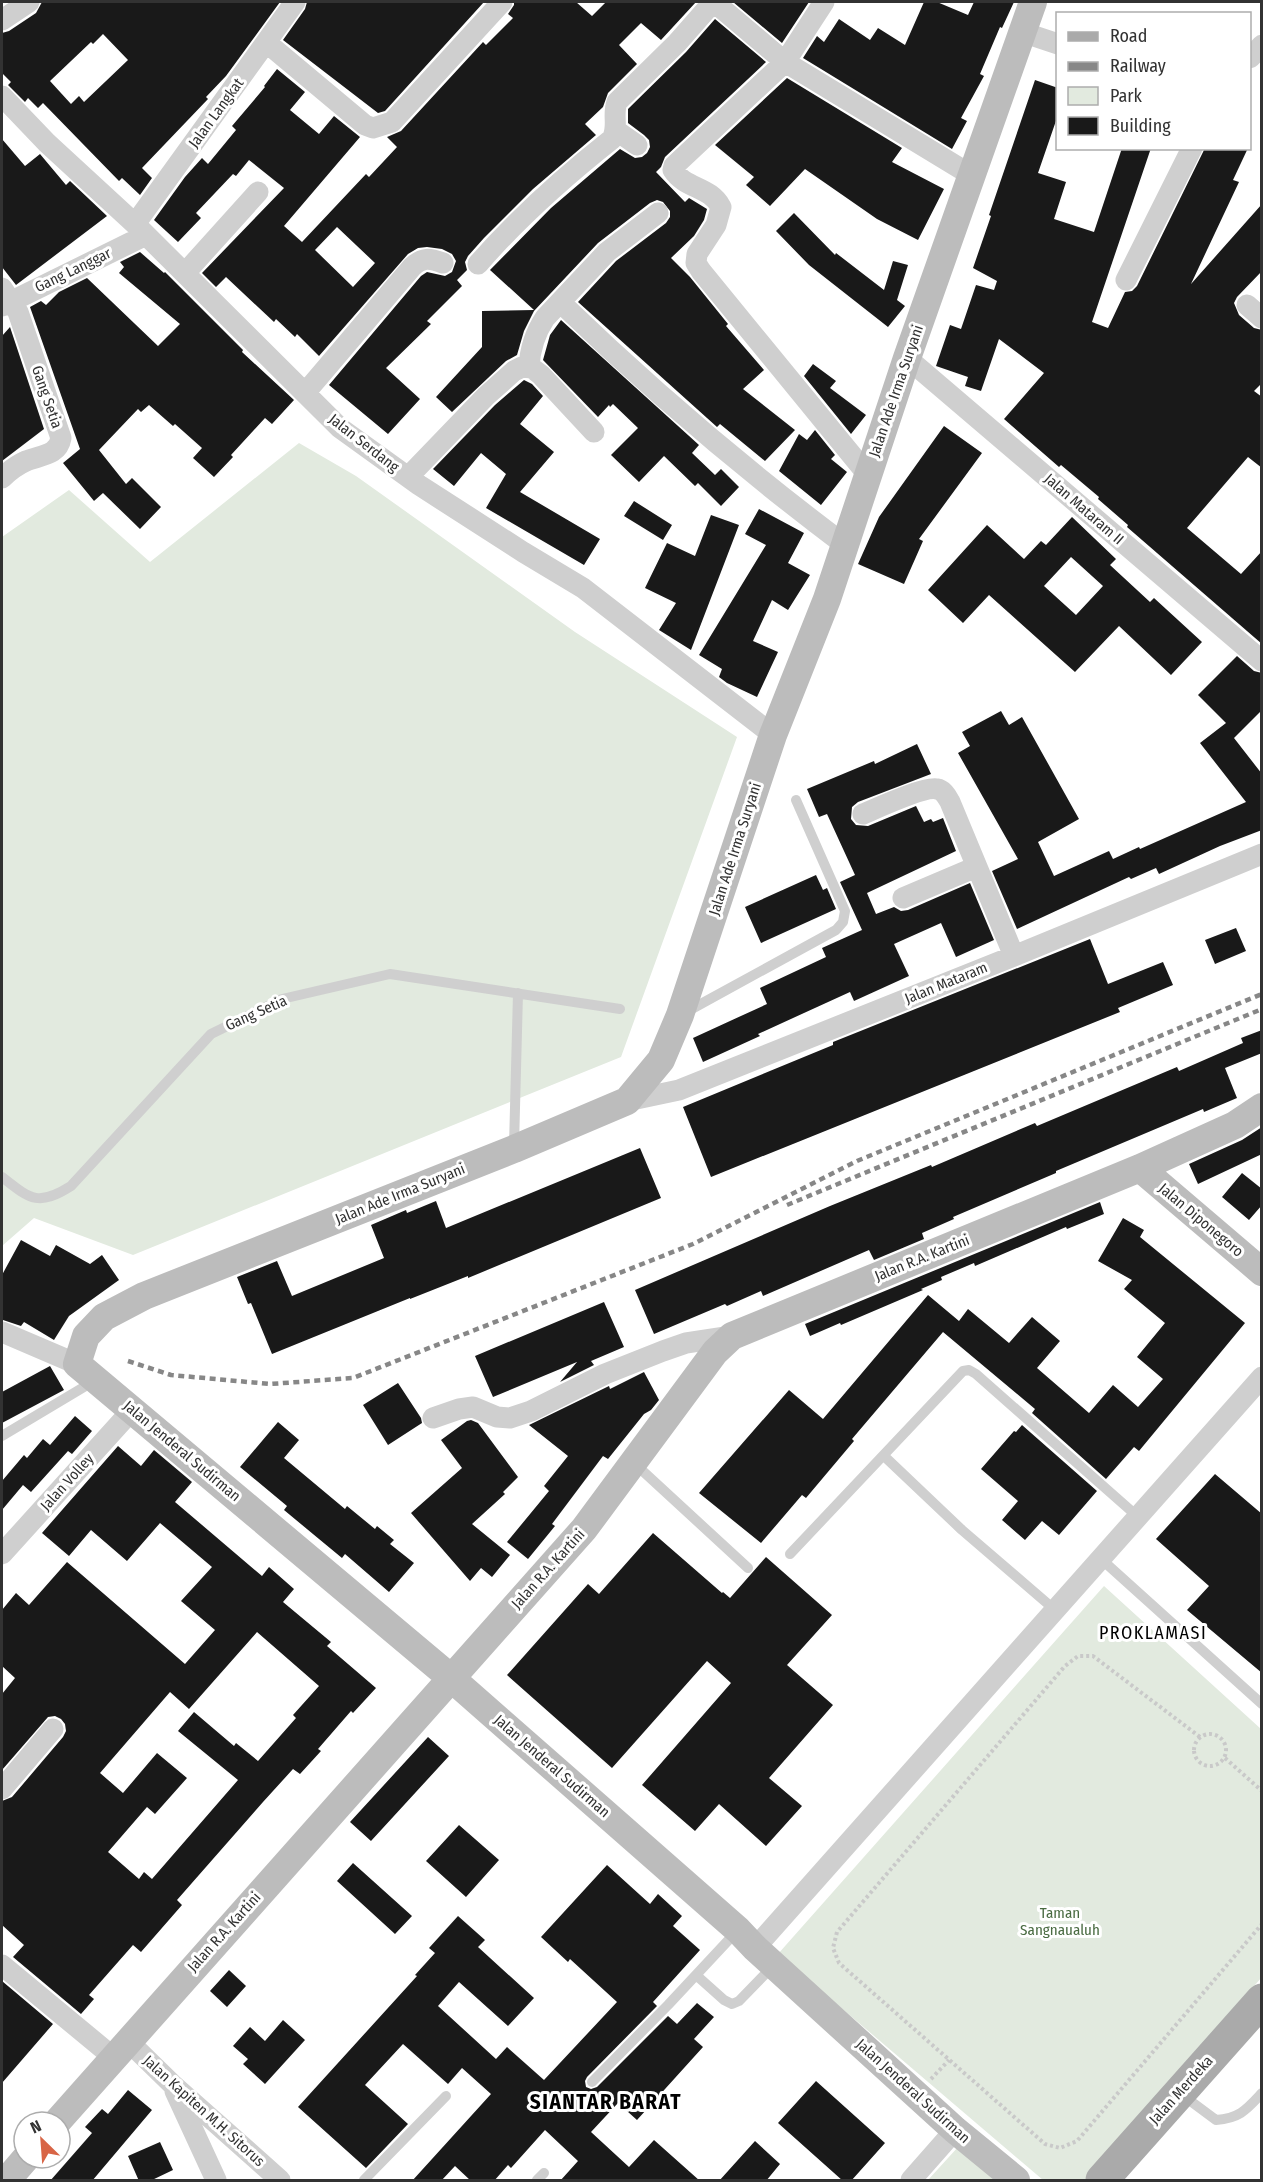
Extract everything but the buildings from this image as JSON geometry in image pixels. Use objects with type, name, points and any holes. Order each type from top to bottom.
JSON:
[{"type":"main road","name":"Jalan Ade Irma Suryani","points":[[87,1371],[86,1336],[104,1317],[144,1296],[514,1149],[627,1101],[661,1060],[680,1015],[773,735],[827,599],[907,358],[1033,2]]},
{"type":"main road","name":"Jalan R.A. Kartini","points":[[67,2110],[584,1528],[715,1352],[732,1336],[1140,1168],[1235,1125],[1262,1107]]},
{"type":"main road","name":"Jalan Diponegoro","points":[[1140,1168],[1262,1272]]},
{"type":"main road","name":"Jalan Jenderal Sudirman","points":[[87,1371],[451,1678],[756,1948],[955,2130],[1016,2181]]},
{"type":"main road","name":"Jalan Merdeka","points":[[1102,2181],[1262,2000]]},
{"type":"street","points":[[2,20],[28,2]]},
{"type":"street","name":"Jalan Langkat","points":[[140,229],[295,2]]},
{"type":"street","points":[[267,43],[349,113],[373,128],[392,122],[502,2]]},
{"type":"street","points":[[478,264],[503,235],[558,184],[612,139],[617,131],[614,110],[617,102],[677,43],[713,2],[785,62],[971,175]]},
{"type":"street","points":[[824,2],[785,62],[674,166],[673,171],[683,181],[713,195],[721,207],[716,225],[697,254],[696,263],[701,271],[868,475]]},
{"type":"street","points":[[1022,32],[1056,43]]},
{"type":"street","points":[[1251,57],[1262,45]]},
{"type":"street","name":"Jalan Serdang","points":[[2,96],[47,143],[140,229],[340,428],[408,477],[583,588],[773,735]]},
{"type":"street","points":[[617,131],[636,145]]},
{"type":"street","points":[[1126,280],[1191,150]]},
{"type":"street","points":[[185,273],[258,192]]},
{"type":"street","points":[[529,367],[537,330],[545,318],[607,252],[658,213]]},
{"type":"street","name":"Gang Langgar","points":[[4,299],[140,229]]},
{"type":"street","points":[[305,393],[412,267],[420,260],[429,258],[442,263]]},
{"type":"street","name":"Gang Setia","points":[[2,478],[25,461],[59,447],[61,438],[18,312],[4,299]]},
{"type":"street","points":[[560,302],[667,403],[778,495],[845,545]]},
{"type":"street","name":"Jalan Mataram II","points":[[907,358],[1262,661]]},
{"type":"street","points":[[408,477],[486,396],[514,371],[522,367],[532,368],[553,387],[594,432]]},
{"type":"street","points":[[863,814],[920,792],[935,788],[942,791],[950,802],[1014,956]]},
{"type":"street","name":"Jalan Mataram","points":[[627,1101],[679,1089],[1014,956],[1262,854]]},
{"type":"street","points":[[903,898],[976,867]]},
{"type":"street","points":[[2,1332],[87,1371]]},
{"type":"street","points":[[433,1418],[473,1407],[496,1417],[510,1418],[531,1411],[605,1374],[663,1351],[686,1343],[732,1336]]},
{"type":"street","points":[[756,1948],[1262,1377]]},
{"type":"street","name":"Jalan Volley","points":[[2,1554],[133,1410]]},
{"type":"street","points":[[2,1789],[53,1729]]},
{"type":"street","name":"Jalan Kapiten M.H. Sitorus","points":[[2,1965],[171,2084],[280,2181]]},
{"type":"street","points":[[171,2084],[216,2181]]},
{"type":"street","points":[[911,2181],[955,2130]]},
{"type":"lane","points":[[680,1015],[836,930],[843,922],[845,911],[796,800]]},
{"type":"lane","name":"Gang Setia","points":[[2,1176],[23,1194],[38,1198],[54,1197],[71,1186],[211,1034],[282,999],[390,974],[620,1009]]},
{"type":"lane","points":[[514,1149],[518,993]]},
{"type":"lane","points":[[790,1554],[884,1456],[954,1378],[963,1371],[969,1370],[985,1381],[1137,1516]]},
{"type":"lane","points":[[2,1436],[87,1371]]},
{"type":"lane","points":[[884,1456],[946,1515],[1055,1610]]},
{"type":"lane","points":[[633,1463],[748,1568]]},
{"type":"lane","points":[[1100,1558],[1262,1704]]},
{"type":"lane","points":[[592,2082],[696,1975],[756,1948]]},
{"type":"lane","points":[[696,1975],[724,2000],[732,2004],[739,2001],[756,1948]]},
{"type":"lane","points":[[1179,2092],[1216,2120],[1232,2119],[1247,2109],[1262,2093]]},
{"type":"lane","points":[[364,2181],[446,2096]]},
{"type":"path","points":[[1200,1737],[1093,1656],[1078,1656],[1065,1666],[837,1932],[832,1948],[839,1963],[1045,2144],[1060,2148],[1077,2141],[1262,1924]]},
{"type":"path","points":[[1211,1733],[1221,1737],[1226,1747],[1225,1758],[1216,1765],[1205,1765],[1196,1758],[1194,1747],[1200,1737],[1211,1733]]},
{"type":"path","points":[[1225,1758],[1262,1791]]},
{"type":"green space","points":[[299,443],[356,476],[575,632],[737,737],[621,1057],[133,1255],[34,1218],[2,1246],[2,537],[69,490],[150,562]]},
{"type":"green space","name":"Taman Sangnaualuh","points":[[1104,1586],[1261,1729],[1261,1978],[1088,2180],[1043,2180],[778,1954]]},
{"type":"green space","points":[[958,2147],[996,2180],[928,2180]]},
{"type":"railway","points":[[128,1361],[171,1375],[270,1384],[353,1378],[693,1244],[857,1161],[1262,994]]},
{"type":"railway","points":[[787,1205],[1262,1009]]},
{"type":"district","name":"PROKLAMASI","points":[[1153,1633]]},
{"type":"district","name":"SIANTAR BARAT","points":[[606,2102]]}]
